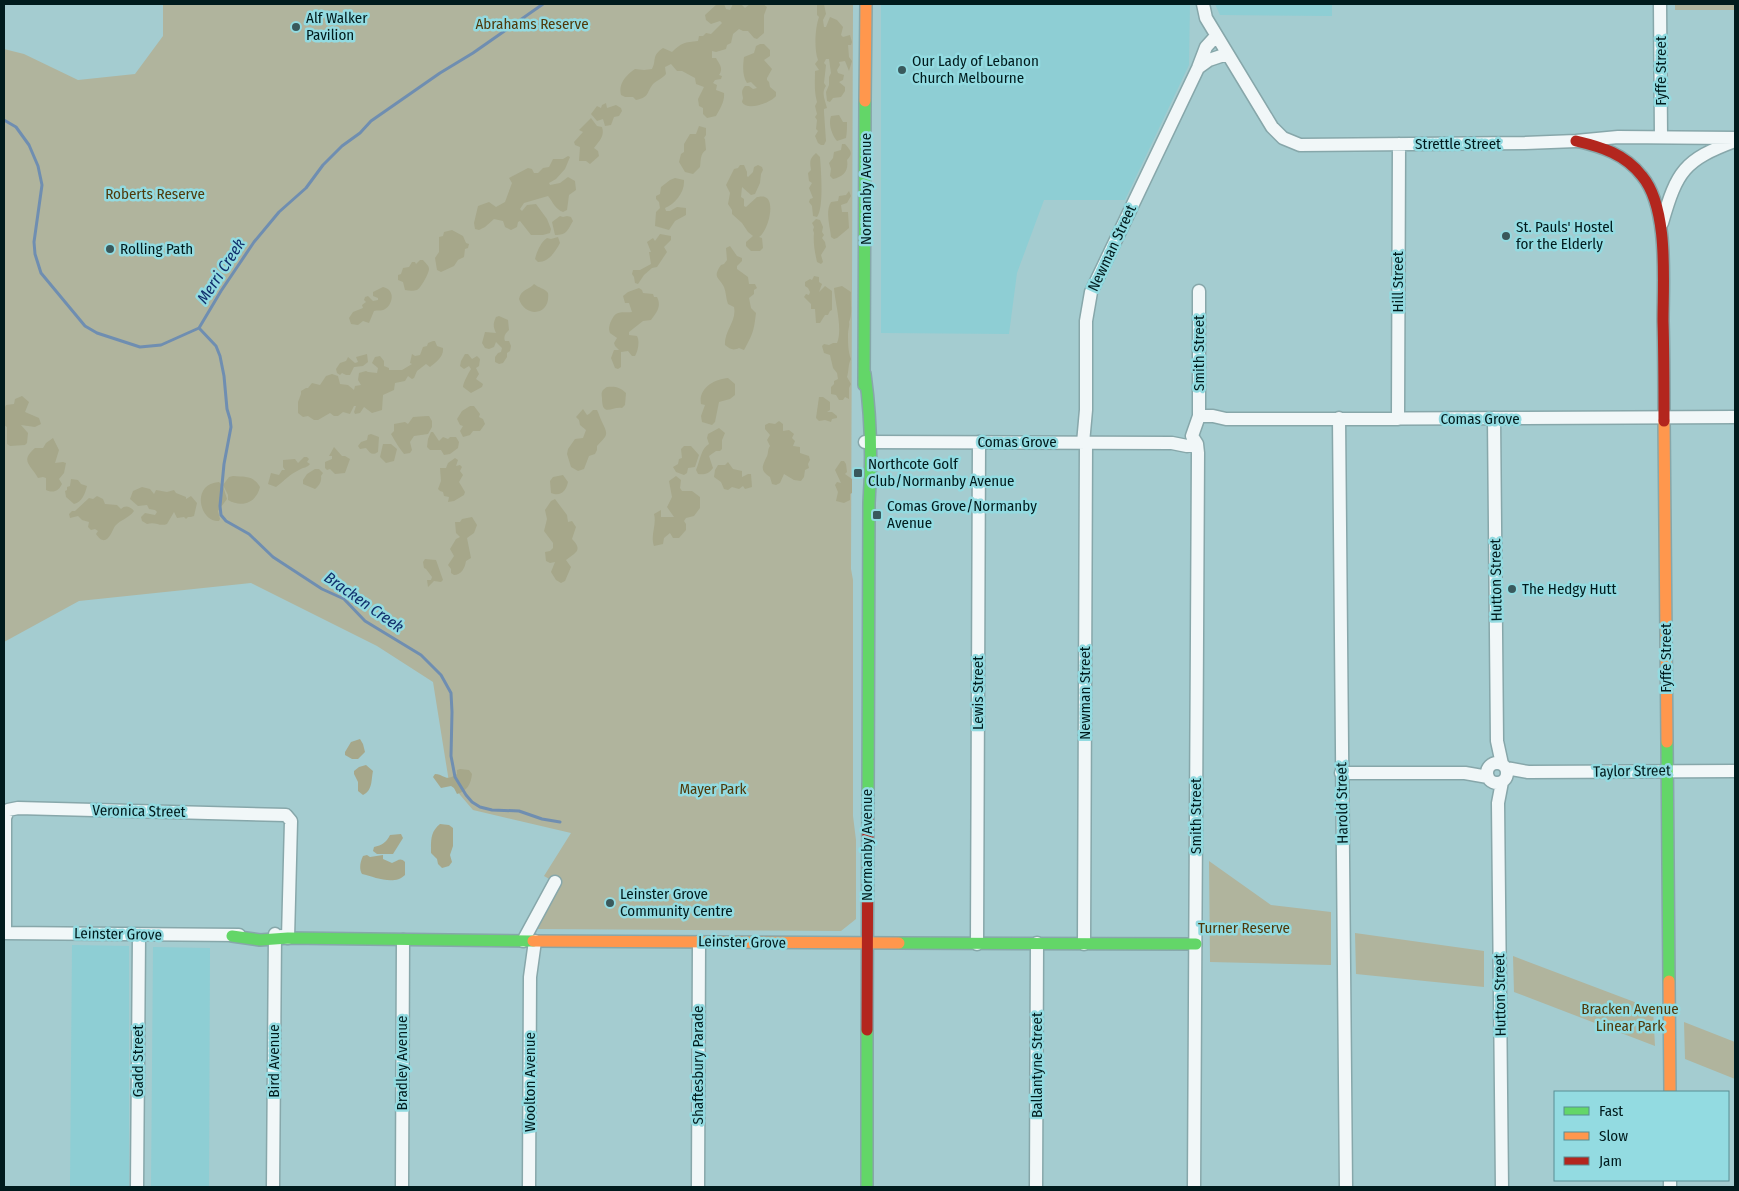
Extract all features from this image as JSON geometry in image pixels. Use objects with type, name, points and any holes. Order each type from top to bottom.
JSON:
[{"type":"street","name":"Normanby Avenue","points":[[866,4],[865,374],[863,404],[867,442],[869,503],[867,1187]]},
{"type":"street","points":[[1198,68],[1209,60],[1227,54],[1206,18],[1203,4]]},
{"type":"street","name":"Fyffe Street","points":[[1660,4],[1661,137]]},
{"type":"street","name":"Newman Street","points":[[1084,944],[1084,443],[1086,321],[1090,292],[1198,68],[1206,47],[1216,36]]},
{"type":"street","name":"Strettle Street","points":[[1227,54],[1272,128],[1289,141],[1300,145],[1576,141],[1618,137],[1735,139]]},
{"type":"street","name":"Fyffe Street","points":[[1661,224],[1675,182],[1682,172],[1700,156],[1735,139]]},
{"type":"street","name":"Fyffe Street","points":[[1576,141],[1611,151],[1635,167],[1650,186],[1661,224],[1670,1091]]},
{"type":"street","name":"Hill Street","points":[[1398,419],[1399,144]]},
{"type":"street","name":"Smith Street","points":[[1194,1187],[1198,461],[1195,440],[1199,442],[1202,421],[1199,290]]},
{"type":"street","name":"Comas Grove","points":[[1202,421],[1340,418],[1735,417]]},
{"type":"street","name":"Harold Street","points":[[1340,418],[1341,773],[1346,1187]]},
{"type":"street","name":"Hutton Street","points":[[1494,418],[1502,1187]]},
{"type":"street","name":"Comas Grove","points":[[867,442],[1172,442],[1189,446],[1195,440]]},
{"type":"street","name":"Lewis Street","points":[[977,944],[979,442]]},
{"type":"street","name":"Taylor Street","points":[[1341,773],[1735,771]]},
{"type":"street","name":"Veronica Street","points":[[5,828],[6,811],[10,808],[280,814],[289,817],[291,821],[288,938]]},
{"type":"street","points":[[4,932],[5,828]]},
{"type":"street","points":[[528,941],[555,882]]},
{"type":"street","name":"Leinster Grove","points":[[4,932],[232,936],[252,933],[288,938],[403,940],[1196,944]]},
{"type":"street","name":"Gadd Street","points":[[138,1187],[140,935]]},
{"type":"street","name":"Bird Avenue","points":[[273,1187],[275,937]]},
{"type":"street","name":"Bradley Avenue","points":[[402,1187],[403,940]]},
{"type":"street","name":"Woolton Avenue","points":[[528,941],[527,960],[530,977],[529,1187]]},
{"type":"street","name":"Shaftesbury Parade","points":[[698,1187],[699,942]]},
{"type":"street","name":"Ballantyne Street","points":[[1036,1187],[1037,943]]},
{"type":"shaded area","points":[[881,4],[1190,4],[1189,65],[1125,200],[1044,200],[1017,273],[1009,334],[881,333]]},
{"type":"shaded area","points":[[1215,4],[1332,4],[1332,16],[1220,15]]},
{"type":"shaded area","points":[[72,945],[129,946],[129,1187],[70,1187]]},
{"type":"shaded area","points":[[153,947],[210,948],[209,1187],[151,1187]]},
{"type":"green space","points":[[163,4],[853,4],[851,569],[853,580],[853,816],[856,840],[856,919],[841,931],[536,929],[560,885],[544,876],[571,833],[473,810],[449,782],[433,682],[377,646],[251,583],[79,601],[4,642],[4,49],[24,54],[78,80],[135,74],[163,36]]},
{"type":"green space","points":[[717,4],[724,4],[726,9],[730,10],[733,4],[741,4],[745,8],[750,4],[763,4],[767,7],[764,15],[764,33],[757,39],[748,31],[739,29],[733,34],[731,43],[727,45],[726,49],[716,52],[712,51],[712,58],[716,58],[720,64],[721,70],[719,75],[722,76],[721,79],[715,80],[713,83],[717,85],[716,90],[724,93],[721,108],[716,116],[707,118],[703,114],[703,108],[699,106],[698,99],[704,87],[696,84],[695,78],[682,71],[677,71],[671,64],[665,67],[666,74],[653,84],[644,98],[636,100],[633,97],[621,95],[621,87],[626,77],[635,69],[652,69],[656,56],[663,48],[672,52],[684,44],[698,41],[699,36],[703,36],[706,33],[711,34],[722,23],[720,21],[711,24],[706,20],[705,15]]},
{"type":"green space","points":[[817,4],[824,4],[826,14],[823,20],[824,27],[826,27],[830,17],[837,20],[843,27],[841,35],[843,37],[850,35],[852,42],[851,45],[848,45],[849,57],[852,61],[849,71],[845,61],[839,62],[840,65],[837,70],[838,73],[844,75],[843,80],[839,82],[845,87],[845,91],[841,97],[833,98],[830,102],[827,101],[826,92],[831,73],[829,59],[826,59],[824,63],[826,65],[824,83],[826,86],[824,99],[827,108],[824,109],[826,141],[824,145],[818,143],[815,136],[818,131],[816,129],[817,120],[815,117],[817,114],[815,106],[817,102],[815,71],[819,70],[815,64],[818,60],[816,45],[819,17],[817,15]]},
{"type":"green space","points":[[1675,4],[1735,4],[1735,10],[1675,10]]},
{"type":"green space","points":[[764,44],[770,50],[770,56],[764,60],[772,69],[767,80],[770,87],[776,92],[776,96],[765,103],[749,106],[742,102],[743,89],[745,86],[753,89],[757,88],[751,82],[747,83],[745,80],[743,70],[744,57],[754,53],[756,46]]},
{"type":"green space","points":[[606,103],[607,108],[616,105],[622,111],[619,116],[614,117],[611,125],[605,126],[603,119],[597,121],[591,114],[597,106],[601,108]]},
{"type":"green space","points":[[839,115],[843,122],[847,122],[847,132],[846,138],[837,141],[831,129],[830,119],[831,116]]},
{"type":"green space","points":[[591,118],[597,126],[602,127],[603,133],[594,148],[598,151],[599,156],[590,164],[586,161],[579,161],[580,147],[575,145],[574,142],[583,132],[579,130]]},
{"type":"green space","points":[[699,126],[706,128],[704,138],[706,150],[702,155],[700,167],[693,174],[685,172],[679,162],[681,154],[684,152],[684,144],[690,134],[696,134]]},
{"type":"green space","points":[[842,144],[845,144],[851,152],[844,173],[840,177],[833,179],[830,176],[831,169],[829,163],[833,158],[834,152],[841,150]]},
{"type":"green space","points":[[816,153],[820,157],[822,188],[821,206],[817,217],[813,216],[812,206],[809,202],[813,198],[809,188],[812,183],[809,181],[808,173],[811,170],[811,159]]},
{"type":"green space","points":[[568,156],[570,157],[565,169],[556,179],[549,183],[550,185],[560,183],[568,177],[575,181],[576,190],[569,195],[567,210],[563,212],[558,209],[548,196],[524,203],[520,209],[522,211],[527,205],[536,204],[547,219],[551,229],[550,233],[531,235],[520,221],[517,227],[511,230],[505,227],[503,221],[494,219],[485,227],[479,230],[475,229],[474,223],[478,206],[489,202],[496,207],[505,202],[512,183],[509,178],[528,168],[532,169],[534,173],[538,173],[543,168],[549,167],[553,159],[563,159]]},
{"type":"green space","points":[[744,165],[748,177],[753,172],[754,167],[758,165],[763,170],[755,194],[751,195],[742,187],[741,197],[744,199],[744,206],[746,207],[757,197],[765,197],[770,204],[768,223],[759,237],[762,238],[763,248],[760,251],[751,251],[746,246],[746,242],[753,236],[732,214],[728,204],[730,193],[726,185],[734,169]]},
{"type":"green space","points":[[675,178],[684,180],[683,189],[676,201],[665,208],[666,211],[670,211],[677,207],[686,208],[686,215],[675,221],[669,230],[655,226],[656,212],[660,208],[656,196],[660,194],[661,187]]},
{"type":"green space","points":[[849,191],[851,196],[847,203],[841,205],[842,212],[848,212],[849,228],[834,239],[831,237],[829,224],[829,206],[831,202],[838,201],[839,196],[846,195]]},
{"type":"green space","points":[[560,216],[571,217],[573,221],[568,230],[555,235],[552,222]]},
{"type":"green space","points":[[816,219],[820,220],[823,227],[822,232],[824,235],[822,238],[826,247],[821,255],[823,262],[821,264],[817,262],[814,248],[814,227],[812,223]]},
{"type":"green space","points":[[452,230],[463,236],[466,243],[469,244],[468,248],[465,249],[464,257],[458,260],[454,266],[441,272],[437,270],[435,258],[439,252],[439,237],[443,236],[444,232]]},
{"type":"green space","points":[[660,234],[671,236],[671,240],[664,247],[667,252],[657,267],[652,268],[644,275],[638,284],[635,283],[632,274],[633,270],[640,270],[651,264],[649,252],[651,252],[647,242],[653,238],[655,241]]},
{"type":"green space","points":[[558,237],[560,243],[554,253],[542,262],[538,262],[535,259],[543,242],[547,238]]},
{"type":"green space","points":[[730,246],[737,256],[742,258],[737,269],[748,277],[749,284],[755,284],[757,288],[749,298],[751,308],[756,313],[755,324],[744,350],[739,348],[732,349],[725,345],[726,335],[734,317],[734,307],[728,304],[724,287],[717,277],[717,273],[721,265],[727,260],[726,248]]},
{"type":"green space","points":[[423,260],[428,265],[429,271],[426,277],[417,290],[405,290],[403,282],[398,280],[398,275],[401,274],[403,268],[409,267],[412,262],[416,264]]},
{"type":"green space","points":[[814,276],[819,277],[819,282],[822,284],[819,292],[825,286],[832,291],[832,310],[828,315],[825,315],[820,323],[816,323],[815,309],[811,309],[811,304],[804,297],[806,294],[809,295],[810,292],[805,286],[805,282],[810,279],[812,280]]},
{"type":"green space","points":[[534,284],[548,293],[546,306],[537,312],[526,309],[519,299],[523,291]]},
{"type":"green space","points":[[842,286],[851,292],[848,334],[851,359],[847,377],[851,384],[849,399],[845,397],[843,400],[839,400],[836,395],[831,394],[831,387],[834,381],[838,379],[837,373],[833,368],[830,355],[824,353],[822,346],[824,344],[837,343],[839,337],[834,288]]},
{"type":"green space","points":[[383,287],[390,291],[392,295],[389,306],[383,310],[374,311],[369,323],[363,321],[358,325],[351,324],[349,318],[353,312],[363,308],[362,305],[366,302],[364,300],[365,297],[368,296],[373,301],[378,300],[378,298],[373,296],[373,292]]},
{"type":"green space","points":[[639,288],[643,293],[653,294],[654,297],[657,297],[659,307],[651,320],[643,321],[629,332],[629,335],[637,336],[638,338],[637,351],[635,356],[632,356],[628,351],[621,352],[621,367],[618,369],[615,368],[611,358],[614,350],[619,350],[614,343],[617,338],[609,331],[610,326],[616,314],[632,312],[629,303],[625,303],[623,296]]},
{"type":"green space","points":[[499,316],[508,320],[509,330],[504,339],[509,341],[511,346],[503,363],[499,364],[495,362],[495,357],[501,352],[502,348],[496,342],[494,347],[489,349],[485,348],[482,343],[485,332],[496,333],[494,323],[496,317]]},
{"type":"green space","points":[[435,341],[437,346],[443,348],[441,357],[430,367],[426,364],[417,371],[414,378],[412,379],[408,376],[405,381],[395,383],[394,390],[383,395],[382,410],[372,413],[364,407],[360,413],[355,414],[356,406],[354,406],[350,414],[343,412],[338,416],[334,416],[330,413],[318,420],[308,416],[303,417],[298,413],[301,391],[308,388],[312,383],[320,385],[326,376],[332,374],[338,376],[340,384],[348,385],[354,390],[355,386],[361,385],[358,380],[359,373],[366,371],[377,373],[378,368],[372,363],[375,357],[380,356],[384,361],[384,366],[389,368],[389,370],[402,370],[412,364],[410,363],[412,354],[415,356],[420,355],[423,347]]},
{"type":"green space","points":[[367,354],[368,362],[363,366],[354,367],[350,375],[342,373],[340,375],[337,373],[336,369],[340,363],[346,361],[348,357],[355,363],[358,362],[356,357]]},
{"type":"green space","points":[[465,354],[468,354],[472,359],[477,356],[480,359],[479,366],[476,368],[479,374],[476,379],[483,384],[482,387],[471,393],[463,387],[471,369],[469,366],[464,369],[460,366]]},
{"type":"green space","points":[[728,378],[735,384],[735,395],[730,399],[719,402],[715,422],[712,425],[702,422],[701,416],[705,405],[701,404],[702,393],[713,382]]},
{"type":"green space","points":[[607,387],[617,387],[626,393],[625,405],[622,408],[608,410],[604,408],[602,393]]},
{"type":"green space","points":[[22,396],[29,402],[25,412],[39,418],[41,424],[35,427],[21,425],[28,433],[27,443],[25,445],[10,446],[7,444],[4,409],[6,405],[14,404],[15,399]]},
{"type":"green space","points":[[819,397],[823,397],[830,402],[830,410],[827,412],[832,412],[837,416],[831,422],[819,421],[816,418]]},
{"type":"green space","points":[[470,406],[474,406],[485,424],[480,431],[473,431],[470,435],[463,437],[460,431],[463,426],[460,425],[457,419],[462,411]]},
{"type":"green space","points":[[583,409],[587,415],[593,410],[597,410],[606,435],[597,446],[595,454],[589,456],[584,469],[578,471],[571,467],[567,454],[575,439],[583,438],[586,430],[580,425],[576,417]]},
{"type":"green space","points":[[429,416],[432,421],[432,427],[428,434],[414,436],[410,442],[412,450],[410,453],[404,454],[391,434],[394,431],[394,424],[405,422],[408,424],[413,417]]},
{"type":"green space","points":[[779,421],[783,424],[783,431],[789,430],[794,434],[792,438],[795,441],[793,446],[800,447],[800,453],[809,456],[810,460],[809,468],[805,470],[801,481],[794,480],[784,474],[780,483],[776,485],[772,484],[770,477],[763,468],[770,446],[767,440],[770,435],[765,429],[765,425],[769,423],[775,424]]},
{"type":"green space","points":[[719,428],[725,433],[722,440],[722,449],[709,456],[713,468],[706,474],[698,474],[696,470],[701,455],[704,448],[709,444],[708,434]]},
{"type":"green space","points":[[431,432],[439,441],[443,437],[448,439],[456,437],[459,442],[458,448],[450,454],[444,455],[441,450],[430,450],[427,447]]},
{"type":"green space","points":[[371,434],[379,437],[378,452],[374,454],[370,453],[366,448],[360,449],[358,446],[361,442],[367,440],[368,435]]},
{"type":"green space","points":[[53,438],[59,450],[55,463],[66,463],[64,473],[59,479],[62,484],[59,489],[53,492],[46,490],[46,478],[38,478],[27,460],[30,452],[35,448],[43,448]]},
{"type":"green space","points":[[383,444],[391,444],[397,449],[394,461],[386,463],[380,457]]},
{"type":"green space","points":[[684,446],[691,446],[699,455],[695,467],[688,468],[687,473],[684,475],[676,472],[673,467],[682,458],[681,449]]},
{"type":"green space","points":[[334,447],[342,456],[350,459],[345,473],[335,474],[330,469],[327,470],[325,468],[325,462],[332,459],[332,456],[329,456]]},
{"type":"green space","points":[[304,457],[309,459],[307,462],[310,464],[308,466],[293,474],[276,487],[268,484],[271,473],[279,475],[282,470],[285,470],[283,460],[295,459],[298,463]]},
{"type":"green space","points":[[455,458],[458,460],[456,466],[460,465],[462,467],[460,471],[463,475],[459,482],[465,492],[464,495],[454,501],[448,502],[449,497],[444,496],[443,492],[438,489],[441,481],[440,468],[446,468],[448,463]]},
{"type":"green space","points":[[841,461],[844,461],[846,464],[847,472],[845,474],[852,479],[850,500],[844,503],[836,501],[838,492],[835,485],[837,482],[841,483],[835,470]]},
{"type":"green space","points":[[728,462],[733,469],[742,471],[742,477],[751,474],[752,487],[745,489],[743,486],[739,489],[732,487],[728,490],[724,489],[721,482],[714,477],[715,470],[718,465],[725,465]]},
{"type":"green space","points":[[315,469],[319,469],[323,473],[320,483],[315,489],[303,484],[303,480],[307,474]]},
{"type":"green space","points":[[563,475],[568,482],[566,488],[560,494],[551,493],[550,481],[553,477]]},
{"type":"green space","points":[[676,476],[681,480],[680,488],[682,491],[692,491],[700,497],[700,508],[694,516],[686,518],[684,521],[686,530],[679,538],[673,538],[670,533],[664,538],[663,544],[654,546],[654,514],[661,510],[661,517],[674,517],[667,507],[672,497],[669,481]]},
{"type":"green space","points":[[229,477],[248,477],[255,480],[260,487],[252,500],[238,504],[228,500],[228,495],[223,485]]},
{"type":"green space","points":[[71,479],[78,480],[81,484],[87,486],[81,500],[74,504],[66,497],[65,491],[70,486]]},
{"type":"green space","points":[[219,482],[223,486],[227,499],[218,511],[219,521],[212,520],[207,516],[203,510],[201,496],[204,489],[210,484]]},
{"type":"green space","points":[[142,487],[150,489],[154,494],[156,490],[167,492],[174,490],[176,493],[186,497],[186,499],[191,496],[197,503],[194,516],[186,519],[184,517],[177,518],[174,512],[167,524],[147,524],[142,521],[141,517],[145,513],[155,515],[157,512],[149,509],[147,505],[138,506],[130,499],[133,491]]},
{"type":"green space","points":[[97,496],[103,499],[105,504],[117,505],[121,509],[128,507],[134,511],[115,526],[110,536],[105,540],[96,534],[98,531],[95,529],[91,530],[88,527],[89,522],[82,520],[78,516],[70,518],[69,514],[89,498],[93,499]]},
{"type":"green space","points":[[555,499],[567,515],[568,522],[572,521],[576,527],[572,539],[576,543],[577,549],[566,560],[571,567],[565,581],[561,583],[556,580],[551,572],[555,562],[550,563],[546,561],[545,552],[553,548],[553,543],[544,531],[547,519],[545,510],[551,501]]},
{"type":"green space","points":[[472,517],[477,525],[474,533],[467,538],[471,558],[466,561],[461,572],[454,575],[451,573],[448,565],[454,556],[450,549],[456,539],[460,537],[456,533],[455,522]]},
{"type":"green space","points":[[425,559],[436,560],[443,580],[441,582],[434,581],[428,587],[427,580],[431,580],[432,577],[424,568],[423,562]]},
{"type":"green space","points":[[360,739],[365,752],[358,759],[352,759],[345,755],[351,742]]},
{"type":"green space","points":[[366,765],[373,771],[372,781],[370,788],[363,795],[358,791],[358,782],[354,771]]},
{"type":"green space","points":[[457,770],[469,770],[472,774],[468,787],[457,794],[451,786],[441,788],[433,777],[435,774],[450,778],[457,774]]},
{"type":"green space","points":[[440,824],[449,825],[453,828],[453,846],[450,855],[452,862],[449,866],[442,868],[431,853],[433,834]]},
{"type":"green space","points":[[401,834],[403,838],[393,854],[377,854],[373,851],[374,847],[384,843],[390,835]]},
{"type":"green space","points":[[367,855],[370,857],[383,855],[383,859],[392,863],[402,860],[405,862],[405,875],[395,880],[390,880],[378,879],[362,874],[360,868],[361,861],[363,856]]},
{"type":"green space","name":"Turner Reserve","points":[[1209,861],[1271,905],[1331,912],[1331,965],[1210,962]]},
{"type":"green space","points":[[1355,933],[1484,951],[1484,987],[1356,974]]},
{"type":"green space","name":"Bracken Avenue Linear Park","points":[[1513,956],[1653,1009],[1655,1046],[1514,992]]},
{"type":"green space","name":"Bracken Avenue Linear Park","points":[[1684,1022],[1735,1042],[1735,1079],[1685,1059]]},
{"type":"waterway","name":"Merri Creek","points":[[4,120],[16,127],[29,145],[38,166],[42,185],[34,242],[35,254],[41,273],[85,326],[97,333],[140,347],[161,345],[199,328],[254,242],[279,212],[306,188],[323,165],[342,146],[360,133],[371,121],[543,4]]},
{"type":"waterway","name":"Bracken Creek","points":[[199,328],[216,346],[220,356],[231,427],[224,464],[220,506],[221,515],[226,521],[249,534],[273,557],[322,589],[344,599],[365,621],[421,655],[441,675],[451,693],[451,756],[455,777],[472,802],[480,807],[492,810],[519,811],[542,819],[560,822]]},
{"type":"traffic: fast","points":[[864,385],[865,101]]},
{"type":"traffic: fast","points":[[865,374],[869,406],[871,455],[869,503],[868,801]]},
{"type":"traffic: fast","points":[[1667,742],[1669,981]]},
{"type":"traffic: fast","points":[[232,936],[260,940],[288,938],[533,941]]},
{"type":"traffic: fast","points":[[899,943],[1196,944]]},
{"type":"traffic: fast","points":[[867,1030],[867,1187]]},
{"type":"traffic: slow","points":[[865,101],[866,4]]},
{"type":"traffic: slow","points":[[1664,421],[1667,742]]},
{"type":"traffic: slow","points":[[533,941],[899,943]]},
{"type":"traffic: slow","points":[[1669,981],[1670,1091]]},
{"type":"traffic: jam","points":[[1576,141],[1612,152],[1628,162],[1642,176],[1651,190],[1657,207],[1663,246],[1664,421]]},
{"type":"traffic: jam","points":[[867,1030],[868,801]]},
{"type":"place","name":"Alf Walker Pavilion","points":[[296,27]]},
{"type":"place","name":"Our Lady of Lebanon Church Melbourne","points":[[902,70]]},
{"type":"place","name":"St. Pauls' Hostel for the Elderly","points":[[1506,236]]},
{"type":"place","name":"Rolling Path","points":[[110,249]]},
{"type":"place","name":"Northcote Golf Club/Normanby Avenue","points":[[858,473]]},
{"type":"place","name":"Comas Grove/Normanby Avenue","points":[[877,515]]},
{"type":"place","name":"The Hedgy Hutt","points":[[1512,589]]},
{"type":"place","name":"Leinster Grove Community Centre","points":[[610,903]]},
{"type":"park label","name":"Abrahams Reserve","points":[[532,24]]},
{"type":"park label","name":"Roberts Reserve","points":[[155,194]]},
{"type":"park label","name":"Mayer Park","points":[[713,789]]}]
